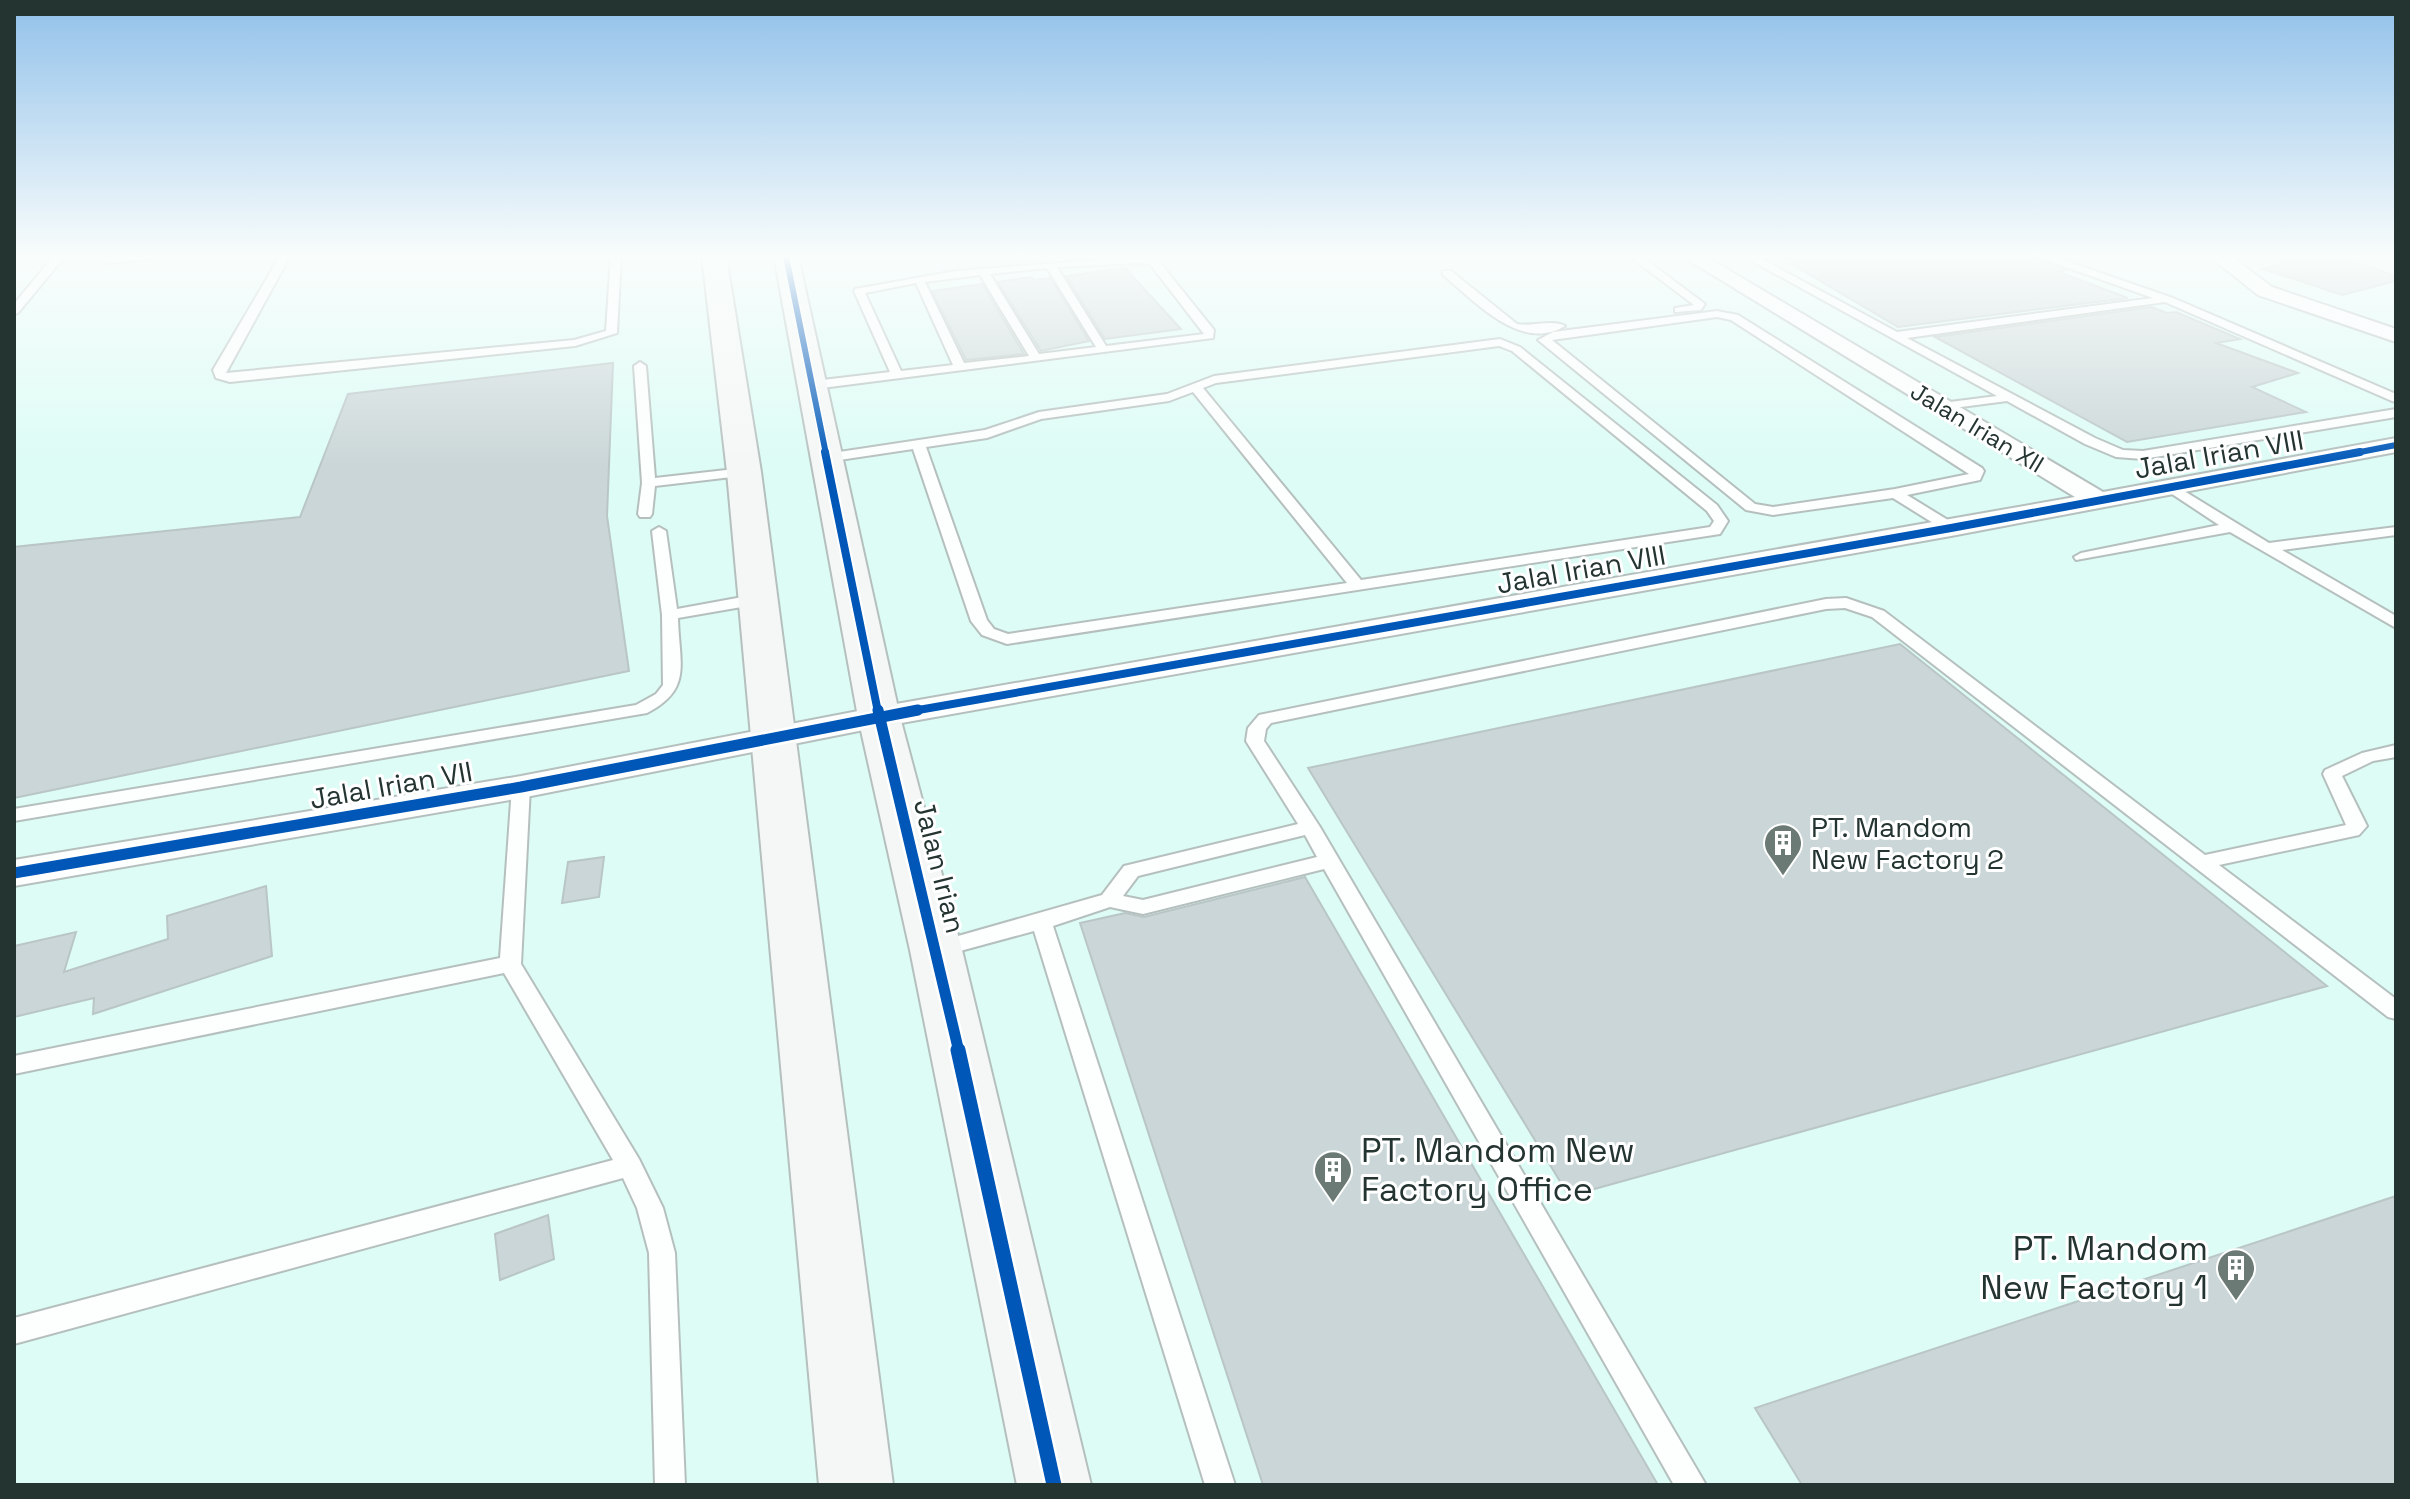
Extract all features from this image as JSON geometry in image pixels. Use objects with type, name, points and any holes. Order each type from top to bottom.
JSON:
[{"type":"street","points":[[724,326],[759,599],[856,1485]]},
{"type":"street","name":"Jalan Irian","points":[[801,326],[879,717],[936,950],[1054,1485]]},
{"type":"street","name":"Jalan Irian XII","points":[[1807,326],[2098,500]]},
{"type":"street","points":[[2367,326],[2396,336]]},
{"type":"street","name":"Jalal Irian VIII","points":[[774,738],[1951,528],[2396,445]]},
{"type":"street","name":"Jalal Irian VII","points":[[14,873],[521,787],[774,738]]},
{"type":"lane","points":[[245,326],[219,370],[224,377],[575,343],[601,338],[611,333],[611,326]]},
{"type":"lane","points":[[875,326],[897,375]]},
{"type":"lane","points":[[941,326],[960,368]]},
{"type":"lane","points":[[1016,326],[1036,358]]},
{"type":"lane","points":[[1088,326],[1103,350]]},
{"type":"lane","points":[[814,385],[1210,335],[1203,326]]},
{"type":"lane","points":[[1513,326],[1525,329],[1548,326]]},
{"type":"lane","points":[[1624,326],[1553,335],[1544,340],[1751,507],[1773,511],[1895,493],[1975,477],[1978,472],[1748,326]]},
{"type":"lane","points":[[1876,326],[2006,398],[2109,450],[2131,456],[2396,413]]},
{"type":"lane","points":[[1894,336],[1971,326]]},
{"type":"lane","points":[[2229,326],[2396,398]]},
{"type":"lane","points":[[826,458],[918,444],[987,434],[1039,416],[1169,397],[1214,380],[1500,342],[1516,349],[1712,508],[1721,521],[1715,531],[1021,638],[999,637],[983,629],[979,621],[918,444]]},
{"type":"lane","points":[[640,366],[649,483],[645,514]]},
{"type":"lane","points":[[1195,386],[1358,586]]},
{"type":"lane","points":[[1942,407],[2006,398]]},
{"type":"lane","points":[[649,483],[744,472]]},
{"type":"lane","points":[[2171,487],[2232,527],[2396,623]]},
{"type":"lane","points":[[1895,493],[1951,528]]},
{"type":"lane","points":[[2081,557],[2232,527]]},
{"type":"lane","points":[[14,815],[641,709],[662,698],[671,685],[670,615],[659,531]]},
{"type":"lane","points":[[2269,547],[2396,531]]},
{"type":"lane","points":[[670,615],[759,599]]},
{"type":"lane","points":[[1691,1485],[1310,827],[1255,741],[1257,728],[1272,715],[1840,603],[1878,614],[2396,1011]]},
{"type":"lane","points":[[2202,862],[2352,830],[2357,826],[2355,817],[2332,774],[2345,766],[2391,756]]},
{"type":"lane","points":[[521,787],[510,964],[630,1166],[650,1208],[662,1253],[670,1485]]},
{"type":"lane","points":[[1109,900],[1131,871],[1310,827]]},
{"type":"lane","points":[[936,950],[1109,900],[1143,907],[1329,861]]},
{"type":"lane","points":[[1041,922],[1220,1485]]},
{"type":"lane","points":[[14,1065],[510,964]]},
{"type":"lane","points":[[14,1331],[630,1166]]},
{"type":"shaded area","points":[[14,326],[2396,326],[2396,1485],[14,1485]]},
{"type":"building","points":[[949,326],[1007,326],[1024,354],[966,360]]},
{"type":"building","points":[[1025,326],[1080,326],[1089,341],[1041,351]]},
{"type":"building","points":[[1097,326],[1178,326],[1181,329],[1105,339]]},
{"type":"building","points":[[2015,326],[2209,326],[2240,339],[2216,343],[2298,373],[2252,387],[2306,412],[2127,442],[1935,337]]},
{"type":"building","points":[[613,363],[607,516],[629,671],[14,798],[14,547],[300,517],[348,394]]},
{"type":"building","name":"PT. Mandom New Factory 2","points":[[1900,644],[2327,986],[1569,1196],[1308,768]]},
{"type":"building","points":[[604,857],[599,897],[562,903],[568,862]]},
{"type":"building","name":"PT. Mandom New Factory Office","points":[[1305,877],[1658,1485],[1263,1485],[1080,923],[1125,913],[1144,917]]},
{"type":"building","points":[[266,886],[272,956],[93,1014],[94,998],[14,1017],[14,946],[76,932],[64,972],[168,939],[167,916]]},
{"type":"building","name":"PT. Mandom New Factory 1","points":[[2396,1196],[2396,1485],[1802,1485],[1755,1408]]},
{"type":"building","points":[[548,1215],[554,1259],[500,1280],[495,1234]]},
{"type":"cycle path","points":[[800,326],[879,717],[936,950],[1054,1485]]},
{"type":"cycle path","points":[[14,873],[521,787],[879,717],[1951,528],[2396,445]]},
{"type":"place","name":"PT. Mandom New Factory 2","points":[[1783,877]]},
{"type":"place","name":"PT. Mandom New Factory Office","points":[[1333,1204]]},
{"type":"place","name":"PT. Mandom New Factory 1","points":[[2236,1302]]}]
